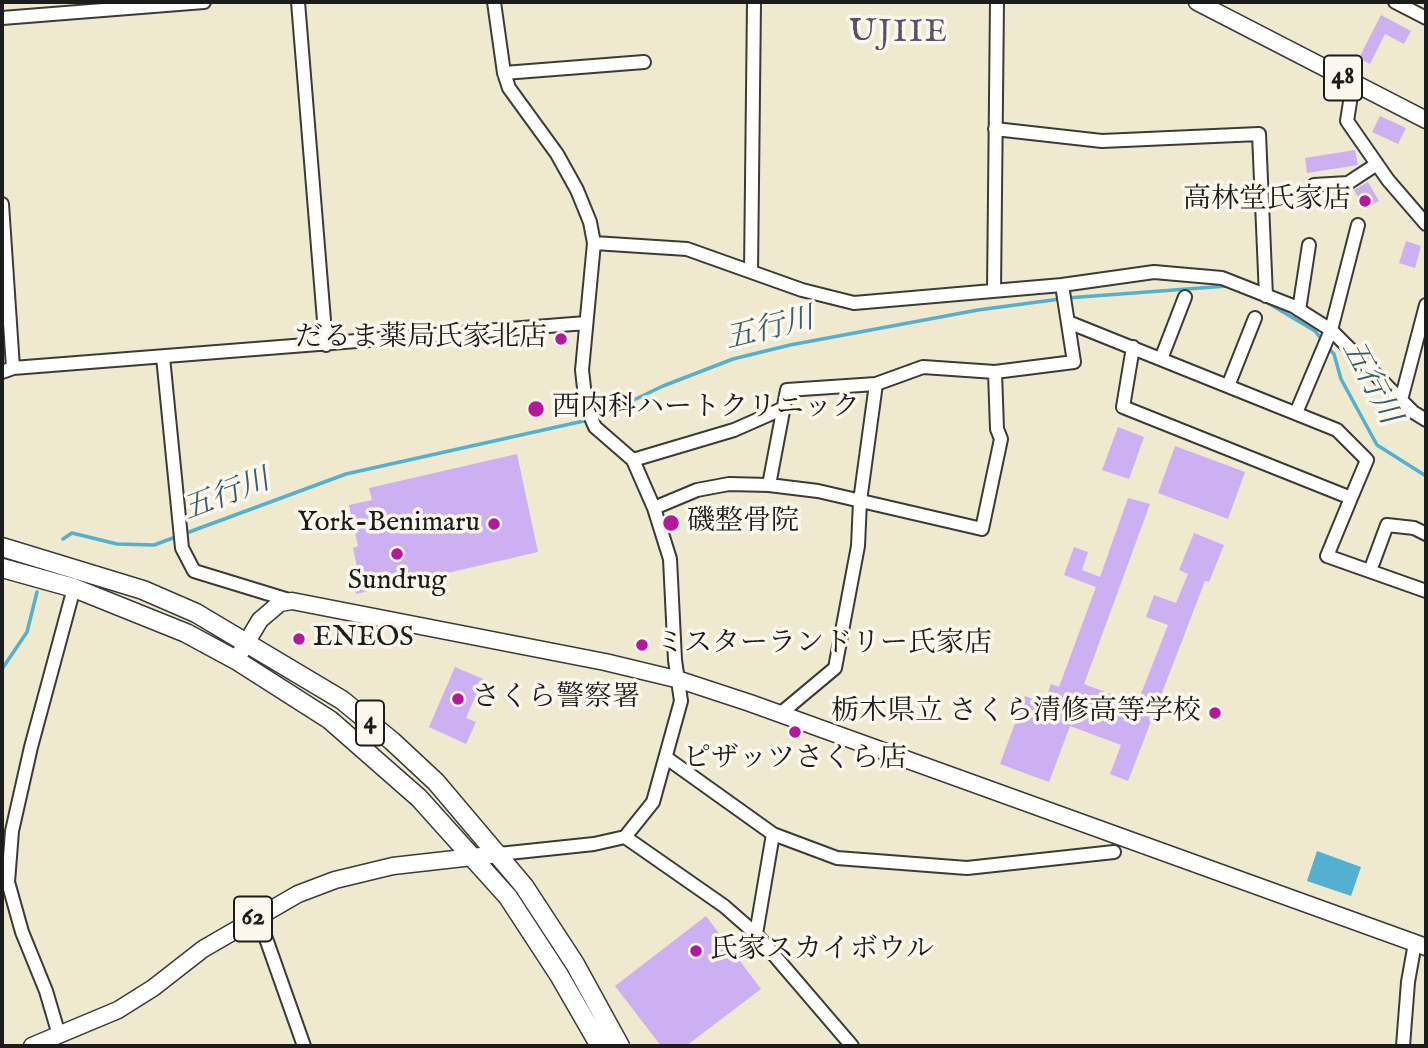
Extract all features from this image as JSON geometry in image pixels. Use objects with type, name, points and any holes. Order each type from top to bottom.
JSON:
[{"type":"highway","name":"4","points":[[2,547],[143,590],[196,613],[342,701],[392,741],[436,782],[524,886],[575,964],[620,1046]]},
{"type":"highway","name":"4","points":[[2,568],[74,588],[186,633],[236,660],[314,709],[376,757],[474,857],[516,908],[600,1046]]},
{"type":"main road","name":"48","points":[[1201,3],[1426,120]]},
{"type":"main road","points":[[236,660],[246,641],[269,610],[292,601],[507,641],[680,680],[1421,945]]},
{"type":"main road","name":"62","points":[[32,1046],[130,1003],[204,949],[298,894],[361,872],[499,854]]},
{"type":"street","points":[[2,18],[204,2]]},
{"type":"street","points":[[298,2],[326,345]]},
{"type":"street","points":[[494,2],[504,73],[509,88],[557,154],[577,190],[594,243],[582,370],[586,406],[595,427],[633,460],[654,508],[670,559],[681,701],[668,759],[653,802],[625,837],[594,844],[499,854]]},
{"type":"street","points":[[751,272],[754,2]]},
{"type":"street","points":[[994,292],[997,2]]},
{"type":"street","points":[[1395,2],[1426,18]]},
{"type":"street","points":[[504,73],[644,62]]},
{"type":"street","points":[[1353,83],[1347,121],[1377,164],[1426,224]]},
{"type":"street","points":[[995,130],[1102,141],[1259,134],[1266,296]]},
{"type":"street","points":[[1314,185],[1348,183],[1377,164]]},
{"type":"street","points":[[2,204],[7,370],[586,323]]},
{"type":"street","points":[[1296,413],[1331,330],[1358,225]]},
{"type":"street","points":[[594,243],[687,248],[802,290],[854,303],[1062,285],[1154,272],[1222,278],[1299,310],[1331,330],[1401,400],[1426,420]]},
{"type":"street","points":[[1299,310],[1309,245]]},
{"type":"street","points":[[769,485],[788,390],[876,384],[923,367],[995,372],[1074,362],[1062,285]]},
{"type":"street","points":[[1161,359],[1185,297]]},
{"type":"street","points":[[1401,400],[1426,305]]},
{"type":"street","points":[[1228,386],[1255,318]]},
{"type":"street","points":[[1068,322],[1337,430],[1367,460],[1327,556],[1426,591]]},
{"type":"street","points":[[1133,348],[1123,407],[1351,498]]},
{"type":"street","points":[[163,357],[181,548],[194,571],[292,601]]},
{"type":"street","points":[[654,508],[697,490],[718,486],[769,485],[860,501],[982,529],[1001,439],[997,429],[995,372]]},
{"type":"street","points":[[780,714],[835,668],[858,546],[860,501],[876,384]]},
{"type":"street","points":[[633,460],[734,430],[784,408]]},
{"type":"street","points":[[1370,571],[1387,525],[1414,528],[1426,534]]},
{"type":"street","points":[[59,1035],[46,991],[22,932],[8,882],[12,831],[31,747],[74,588]]},
{"type":"street","points":[[668,759],[773,834],[837,858],[967,869],[1114,852]]},
{"type":"street","points":[[756,934],[773,834]]},
{"type":"street","points":[[625,837],[724,906],[756,934],[852,1046]]},
{"type":"street","points":[[258,916],[304,1046]]},
{"type":"street","points":[[1403,1046],[1408,982],[1421,945]]},
{"type":"water","points":[[1317,851],[1361,867],[1351,896],[1307,881]]},
{"type":"building","points":[[1381,15],[1411,31],[1404,44],[1385,34],[1370,64],[1359,58]]},
{"type":"building","points":[[1380,116],[1406,128],[1398,144],[1372,132]]},
{"type":"building","points":[[1355,150],[1358,165],[1307,173],[1305,158]]},
{"type":"building","points":[[1368,182],[1379,201],[1365,209],[1354,190]]},
{"type":"building","points":[[1406,241],[1421,246],[1415,268],[1399,263]]},
{"type":"building","points":[[1118,427],[1144,437],[1129,479],[1102,470]]},
{"type":"building","points":[[1175,446],[1245,472],[1228,519],[1158,493]]},
{"type":"building","points":[[517,454],[538,552],[356,594],[352,577],[359,576],[353,548],[358,546],[349,505],[372,500],[369,488]]},
{"type":"building","points":[[1128,498],[1150,504],[1084,684],[1137,704],[1168,625],[1146,617],[1154,595],[1176,603],[1188,574],[1179,570],[1194,533],[1224,545],[1209,582],[1205,581],[1128,781],[1110,774],[1121,745],[1070,726],[1049,782],[1000,764],[1025,696],[1044,703],[1051,684],[1059,687],[1096,587],[1064,575],[1074,547],[1088,552],[1082,570],[1100,577]]},
{"type":"building","name":"さくら警察署","points":[[455,667],[483,679],[466,718],[476,722],[466,744],[429,727]]},
{"type":"building","name":"氏家スカイボウル","points":[[706,916],[761,989],[686,1046],[661,1046],[615,986]]},
{"type":"waterway","name":"五行川","points":[[1067,298],[1227,286]]},
{"type":"waterway","name":"五行川","points":[[596,418],[663,386],[733,359],[790,345],[978,310],[1060,299]]},
{"type":"waterway","name":"五行川","points":[[1263,300],[1315,331],[1323,341]]},
{"type":"waterway","name":"五行川","points":[[1327,347],[1334,354],[1341,379],[1377,445],[1426,476]]},
{"type":"waterway","name":"五行川","points":[[63,539],[72,533],[117,544],[154,545],[346,474],[588,420]]},
{"type":"waterway","name":"五行川","points":[[2,669],[27,632],[37,592]]},
{"type":"place","name":"高林堂氏家店","points":[[1365,201]]},
{"type":"place","name":"だるま薬局氏家北店","points":[[561,339]]},
{"type":"place","name":"西内科ハートクリニック","points":[[536,409]]},
{"type":"place","name":"磯整骨院","points":[[671,523]]},
{"type":"place","name":"York-Benimaru","points":[[494,524]]},
{"type":"place","name":"Sundrug","points":[[397,554]]},
{"type":"place","name":"ENEOS","points":[[299,639]]},
{"type":"place","name":"ミスターランドリー氏家店","points":[[642,645]]},
{"type":"place","name":"さくら警察署","points":[[458,699]]},
{"type":"place","name":"栃木県立 さくら清修高等学校","points":[[1215,713]]},
{"type":"place","name":"ピザッツさくら店","points":[[795,732]]},
{"type":"place","name":"氏家スカイボウル","points":[[696,951]]},
{"type":"district","name":"UJIIE","points":[[899,34]]}]
